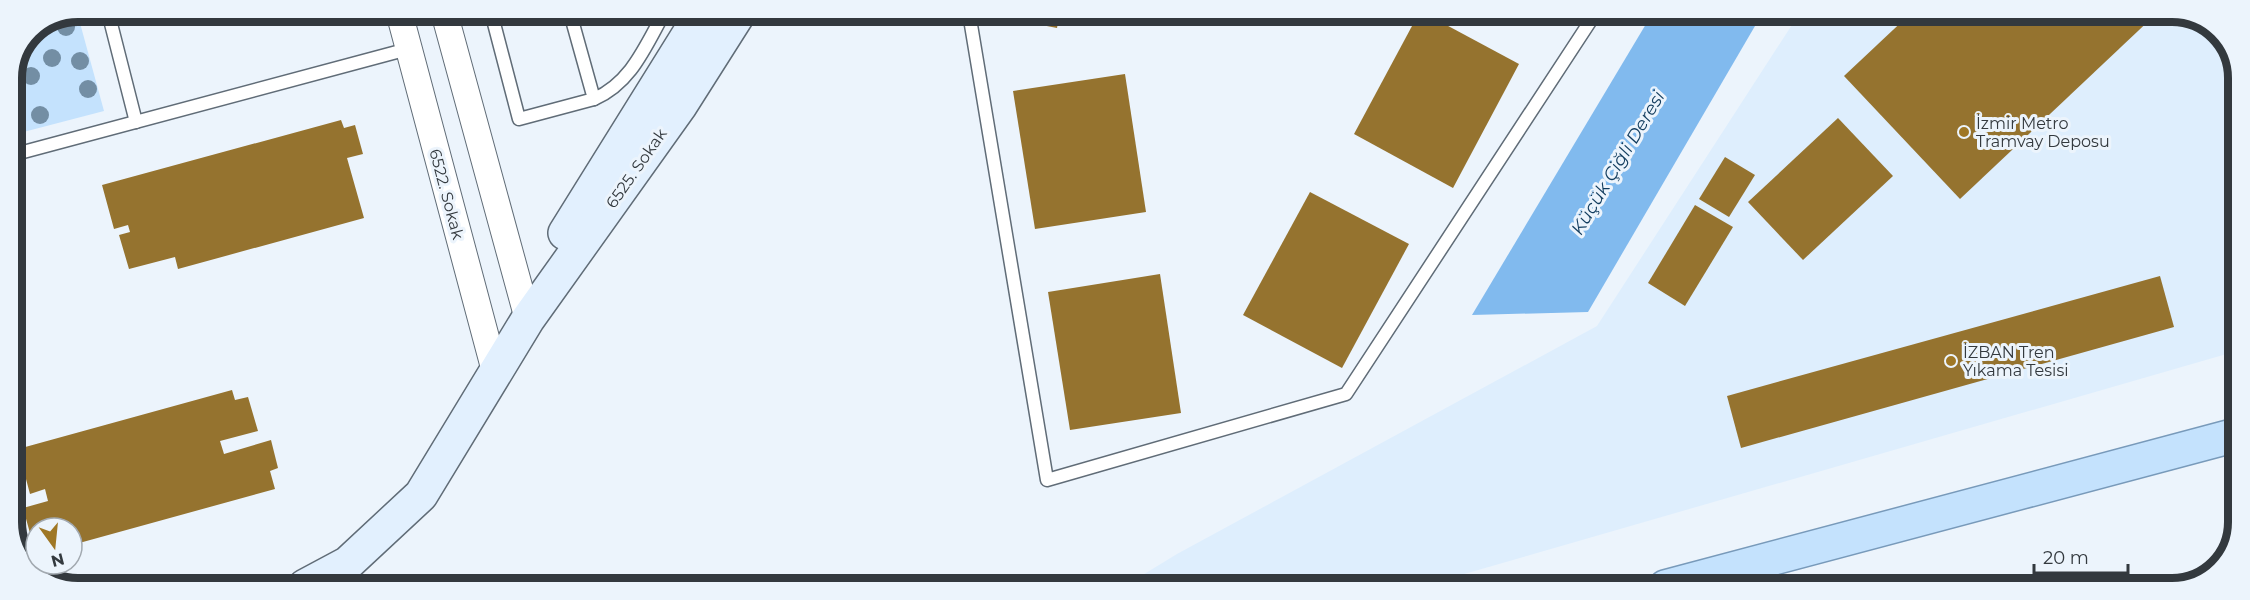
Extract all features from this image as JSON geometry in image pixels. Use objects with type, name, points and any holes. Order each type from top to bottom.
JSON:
[{"type":"main road","points":[[1702,578],[2228,437]]},
{"type":"street","name":"6522. Sokak","points":[[401,22],[496,375]]},
{"type":"street","points":[[447,22],[528,319]]},
{"type":"street","name":"6525. Sokak","points":[[528,319],[536,284],[696,22]]},
{"type":"street","name":"6525. Sokak","points":[[319,578],[348,563],[421,495],[528,319],[680,106],[733,22]]},
{"type":"lane","points":[[111,22],[136,122]]},
{"type":"lane","points":[[494,22],[519,119],[594,99],[607,93],[629,74],[659,22]]},
{"type":"lane","points":[[573,22],[594,99]]},
{"type":"lane","points":[[971,22],[1047,480],[1346,394],[1590,22]]},
{"type":"lane","points":[[22,152],[408,49]]},
{"type":"shaded area","points":[[80,22],[104,111],[22,132],[24,67],[32,47],[47,32],[57,27]]},
{"type":"shaded area","points":[[1794,22],[2172,22],[2186,24],[2203,32],[2214,41],[2220,50],[2226,64],[2227,74],[2228,354],[1450,578],[1138,578],[1177,554],[1597,326]]},
{"type":"water","name":"Küçük Çiğli Deresi","points":[[1647,22],[1757,22],[1588,312],[1472,315]]},
{"type":"building","points":[[1027,22],[1058,22],[1057,28]]},
{"type":"building","points":[[1414,22],[1441,22],[1519,64],[1453,188],[1354,134]]},
{"type":"building","name":"İzmir Metro Tramvay Deposu","points":[[1901,22],[2148,22],[1960,199],[1844,76]]},
{"type":"building","points":[[1125,74],[1146,212],[1035,229],[1013,91]]},
{"type":"building","points":[[1838,118],[1893,176],[1803,260],[1748,202]]},
{"type":"building","points":[[341,120],[344,128],[355,125],[363,154],[347,158],[364,218],[178,269],[175,257],[129,269],[119,235],[130,232],[128,225],[114,229],[102,185]]},
{"type":"building","points":[[1725,157],[1755,175],[1729,217],[1699,199]]},
{"type":"building","points":[[1310,192],[1409,244],[1342,368],[1243,315]]},
{"type":"building","points":[[1695,205],[1733,227],[1685,306],[1648,283]]},
{"type":"building","points":[[1160,274],[1181,413],[1070,430],[1048,292]]},
{"type":"building","name":"İZBAN Tren Yıkama Tesisi","points":[[2160,276],[2174,327],[1741,448],[1727,396]]},
{"type":"building","points":[[232,390],[235,400],[248,397],[258,431],[220,441],[224,454],[271,440],[278,468],[270,471],[275,489],[84,542],[84,516],[25,516],[23,508],[48,501],[45,489],[30,494],[23,467],[23,448]]},
{"type":"place","name":"İzmir Metro Tramvay Deposu","points":[[1964,132]]},
{"type":"place","name":"İZBAN Tren Yıkama Tesisi","points":[[1951,361]]}]
